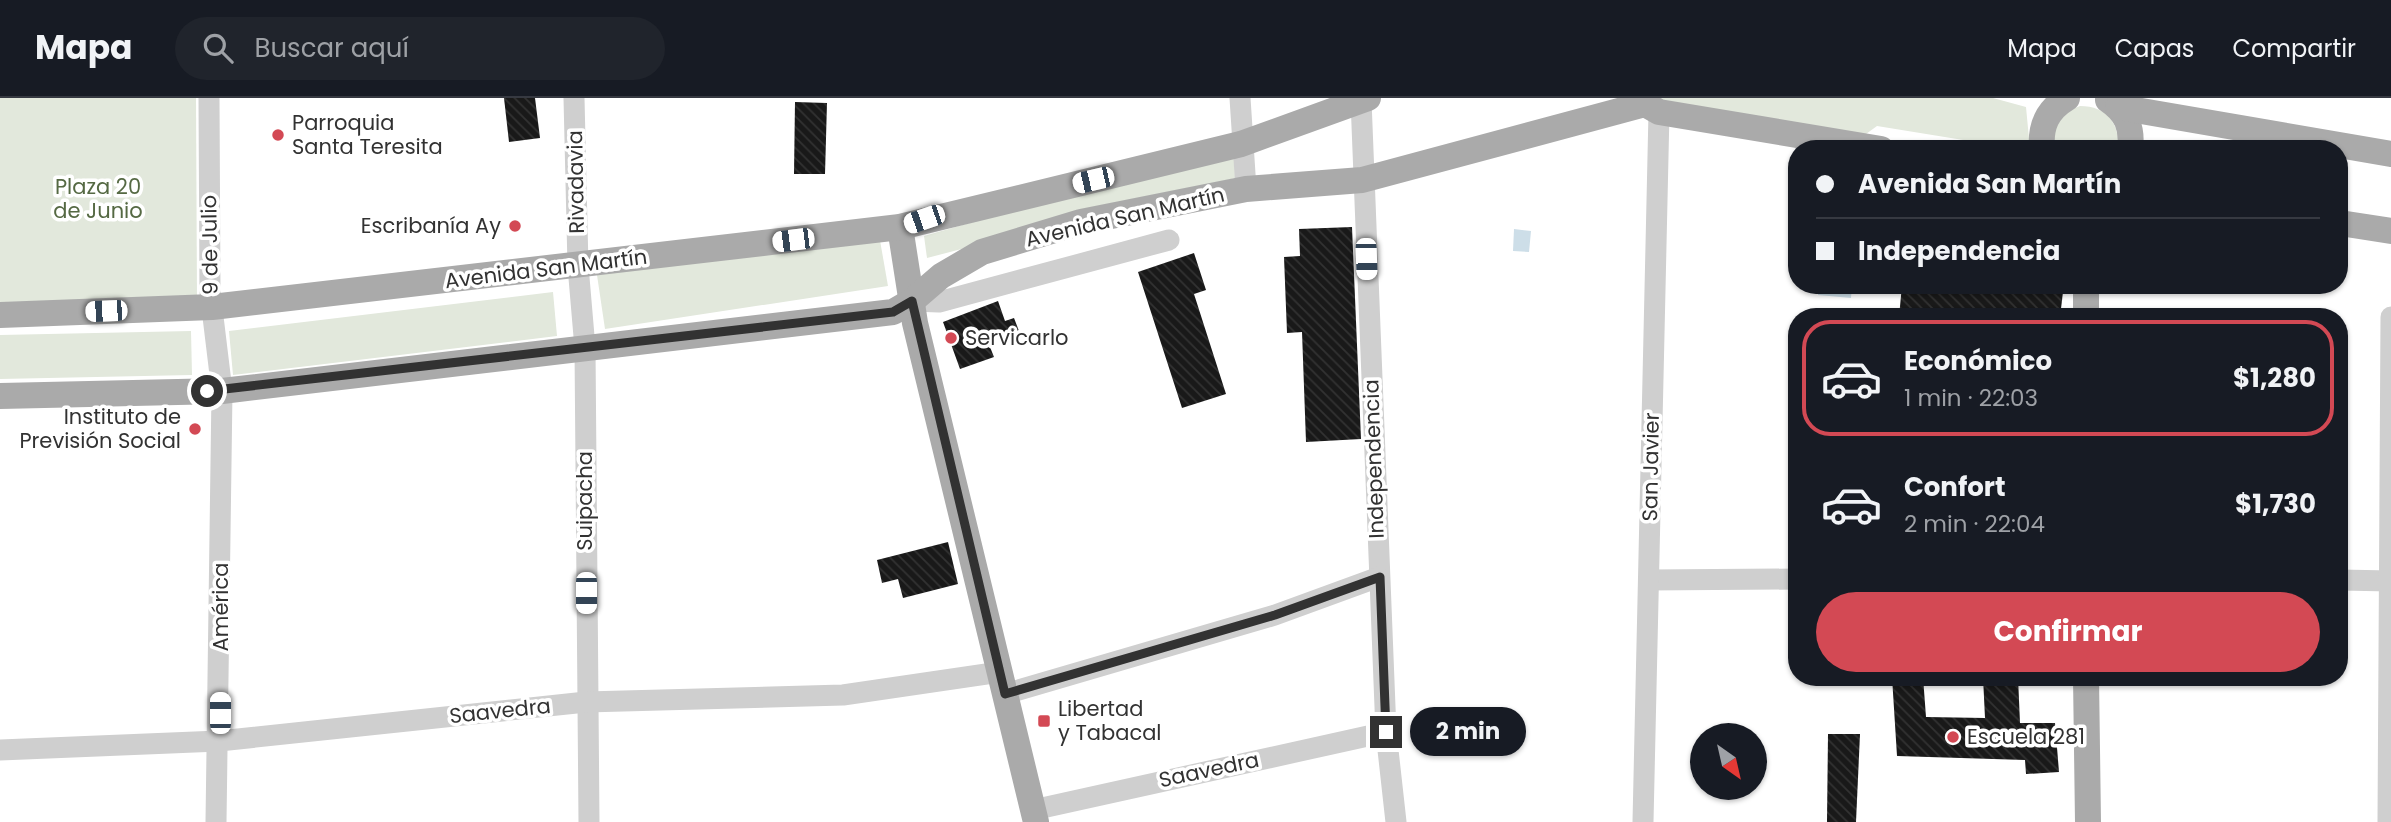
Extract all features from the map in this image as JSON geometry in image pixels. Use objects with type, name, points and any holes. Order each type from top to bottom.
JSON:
[{"type":"main road","points":[[2041,140],[2045,119],[2065,98]]},
{"type":"main road","name":"Avenida San Martín","points":[[0,315],[212,307],[900,227],[1241,144],[1365,99]]},
{"type":"main road","points":[[2112,103],[2131,133],[2131,140]]},
{"type":"main road","points":[[2112,103],[2314,140]]},
{"type":"main road","name":"Avenida San Martín","points":[[0,396],[222,391],[893,312],[912,301],[941,276],[982,252],[1081,222],[1246,189],[1362,180],[1649,105],[1834,140]]},
{"type":"main road","points":[[2348,146],[2391,154]]},
{"type":"main road","points":[[2348,224],[2391,231]]},
{"type":"main road","points":[[900,227],[912,301],[1035,816]]},
{"type":"main road","points":[[2086,686],[2088,822]]},
{"type":"street","name":"9 de Julio","points":[[209,98],[212,307],[222,391]]},
{"type":"street","name":"Rivadavia","points":[[574,98],[578,266],[585,348]]},
{"type":"street","points":[[1240,98],[1246,189]]},
{"type":"street","name":"Independencia","points":[[1365,99],[1362,180],[1386,732],[1396,822]]},
{"type":"street","name":"San Javier","points":[[1643,822],[1648,580],[1649,105]]},
{"type":"street","points":[[912,301],[939,302],[1169,240]]},
{"type":"street","points":[[2388,822],[2391,317]]},
{"type":"street","name":"Suipacha","points":[[585,348],[589,822]]},
{"type":"street","name":"América","points":[[216,822],[222,391]]},
{"type":"street","name":"Saavedra","points":[[0,750],[219,741],[586,702],[843,695],[1002,683],[1275,615],[1380,577]]},
{"type":"street","points":[[1648,580],[1788,579]]},
{"type":"street","points":[[2348,580],[2390,581]]},
{"type":"street","name":"Saavedra","points":[[1035,816],[1386,732]]},
{"type":"green space","name":"Plaza 20 de Junio","points":[[0,98],[196,98],[197,301],[0,302]]},
{"type":"green space","points":[[1658,98],[1993,98],[2026,107],[2029,140],[1963,140],[1877,126],[1866,134],[1667,103]]},
{"type":"green space","points":[[2080,106],[2098,109],[2114,124],[2118,140],[2054,140],[2055,125],[2070,110]]},
{"type":"green space","points":[[1234,148],[1235,178],[927,258],[924,236]]},
{"type":"green space","points":[[878,229],[888,286],[605,329],[597,275]]},
{"type":"green space","points":[[553,292],[557,336],[233,375],[229,331]]},
{"type":"green space","points":[[191,331],[192,375],[0,379],[0,335]]},
{"type":"shaded area","points":[[1514,229],[1531,231],[1529,252],[1513,251]]},
{"type":"shaded area","points":[[1818,294],[1851,294],[1851,298]]},
{"type":"building","points":[[504,98],[535,98],[540,138],[509,142]]},
{"type":"building","points":[[795,102],[827,103],[825,174],[794,174]]},
{"type":"building","points":[[1352,227],[1361,439],[1306,442],[1302,332],[1287,333],[1284,257],[1300,256],[1299,229]]},
{"type":"building","points":[[1194,253],[1206,290],[1194,294],[1226,394],[1182,408],[1138,272]]},
{"type":"building","points":[[1901,294],[2063,294],[2061,308],[1900,308]]},
{"type":"building","points":[[998,301],[1005,321],[1014,318],[1019,331],[988,342],[994,357],[960,369],[943,322]]},
{"type":"building","points":[[948,542],[958,584],[903,598],[898,579],[882,583],[877,560]]},
{"type":"building","points":[[1893,686],[1924,686],[1926,717],[1985,718],[1983,686],[2018,686],[2020,723],[2055,723],[2059,772],[2026,774],[2025,760],[1897,756]]},
{"type":"building","points":[[1828,734],[1860,734],[1856,822],[1827,822]]},
{"type":"place","name":"Parroquia Santa Teresita","points":[[278,135]]},
{"type":"place","name":"Escribanía Ay","points":[[515,226]]},
{"type":"place","name":"Servicarlo","points":[[951,338]]},
{"type":"place","name":"Instituto de Previsión Social","points":[[195,429]]},
{"type":"place","name":"Libertad y Tabacal","points":[[1044,721]]},
{"type":"place","name":"Escuela 281","points":[[1953,737]]},
{"type":"route","points":[[207,391],[893,312],[912,301],[915,323],[1005,694],[1275,615],[1380,577],[1386,732]]}]
